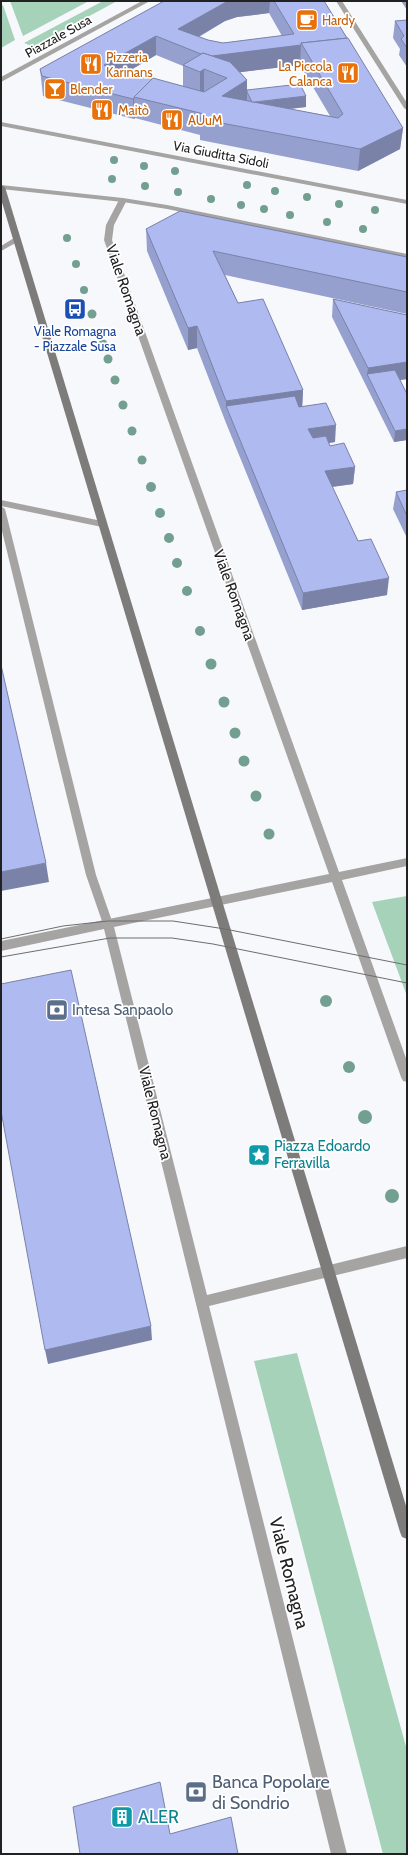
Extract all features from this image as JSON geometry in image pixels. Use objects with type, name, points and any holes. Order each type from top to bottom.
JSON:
[{"type":"main road","points":[[1,187],[407,1532]]},
{"type":"street","name":"Piazzale Susa","points":[[1,80],[147,1]]},
{"type":"street","points":[[339,1],[407,108]]},
{"type":"street","name":"Via Giuditta Sidoli","points":[[1,124],[407,202]]},
{"type":"street","points":[[1,187],[123,200],[407,256]]},
{"type":"street","name":"Viale Romagna","points":[[123,200],[110,225],[108,240],[334,877]]},
{"type":"street","points":[[1,249],[17,240]]},
{"type":"street","points":[[1,503],[102,524]]},
{"type":"street","name":"Viale Romagna","points":[[1,510],[91,875],[108,924],[340,1854]]},
{"type":"street","points":[[1,946],[407,862]]},
{"type":"street","points":[[334,877],[407,1077]]},
{"type":"street","points":[[202,1302],[407,1252]]},
{"type":"green space","points":[[10,1],[89,1],[23,36]]},
{"type":"green space","points":[[103,1],[117,1],[36,45],[37,48],[24,43]]},
{"type":"green space","points":[[3,5],[15,40],[1,48],[1,6]]},
{"type":"green space","points":[[407,896],[407,996],[372,902]]},
{"type":"green space","points":[[297,1353],[407,1750],[407,1854],[383,1854],[254,1361]]},
{"type":"building","points":[[164,1],[228,1],[178,29],[208,40],[223,43],[294,34],[274,1],[324,1],[347,38],[212,56],[203,53],[201,54],[156,36],[104,65],[108,69],[152,79],[134,97],[134,99],[42,76],[40,69]]},
{"type":"building","points":[[407,20],[407,48],[401,39],[404,36],[395,21]]},
{"type":"building","points":[[348,38],[403,128],[360,149],[200,119],[204,114],[134,97],[153,78],[204,92],[227,78],[204,69],[200,72],[183,65],[203,53],[230,62],[247,80],[222,96],[338,118],[343,114],[301,43]]},
{"type":"building","points":[[300,84],[306,96],[252,102],[247,92],[247,90]]},
{"type":"building","points":[[180,211],[407,257],[407,292],[213,251],[238,303],[263,299],[303,390],[226,401],[197,326],[188,328],[146,229]]},
{"type":"building","points":[[333,299],[407,315],[407,362],[368,368]]},
{"type":"building","points":[[395,370],[407,394],[407,429],[395,431],[367,374]]},
{"type":"building","points":[[295,396],[299,407],[326,403],[336,425],[308,429],[313,438],[326,436],[330,446],[344,443],[355,467],[325,471],[358,541],[371,539],[389,578],[303,593],[226,406]]},
{"type":"building","points":[[407,490],[407,516],[396,492]]},
{"type":"building","points":[[1,665],[46,863],[1,872]]},
{"type":"building","points":[[71,970],[151,1326],[45,1350],[1,1111],[1,984]]},
{"type":"building","name":"ALER","points":[[160,1782],[170,1834],[231,1817],[238,1854],[80,1854],[73,1807]]},
{"type":"tram line","points":[[1,939],[63,926],[108,921],[173,921],[225,929],[407,965]]},
{"type":"tram line","points":[[1,957],[110,938],[172,938],[213,944],[407,983]]},
{"type":"place","name":"Hardy","points":[[307,20]]},
{"type":"place","name":"Pizzeria Karinans","points":[[91,64]]},
{"type":"place","name":"La Piccola Calanca","points":[[348,73]]},
{"type":"place","name":"Blender","points":[[55,89]]},
{"type":"place","name":"Maitò","points":[[102,110]]},
{"type":"place","name":"AUuM","points":[[172,120]]},
{"type":"place","name":"Viale Romagna - Piazzale Susa","points":[[75,309]]},
{"type":"place","name":"Intesa Sanpaolo","points":[[57,1010]]},
{"type":"place","name":"Piazza Edoardo Ferravilla","points":[[259,1155]]},
{"type":"place","name":"Banca Popolare di Sondrio","points":[[196,1792]]},
{"type":"place","name":"ALER","points":[[122,1817]]}]
